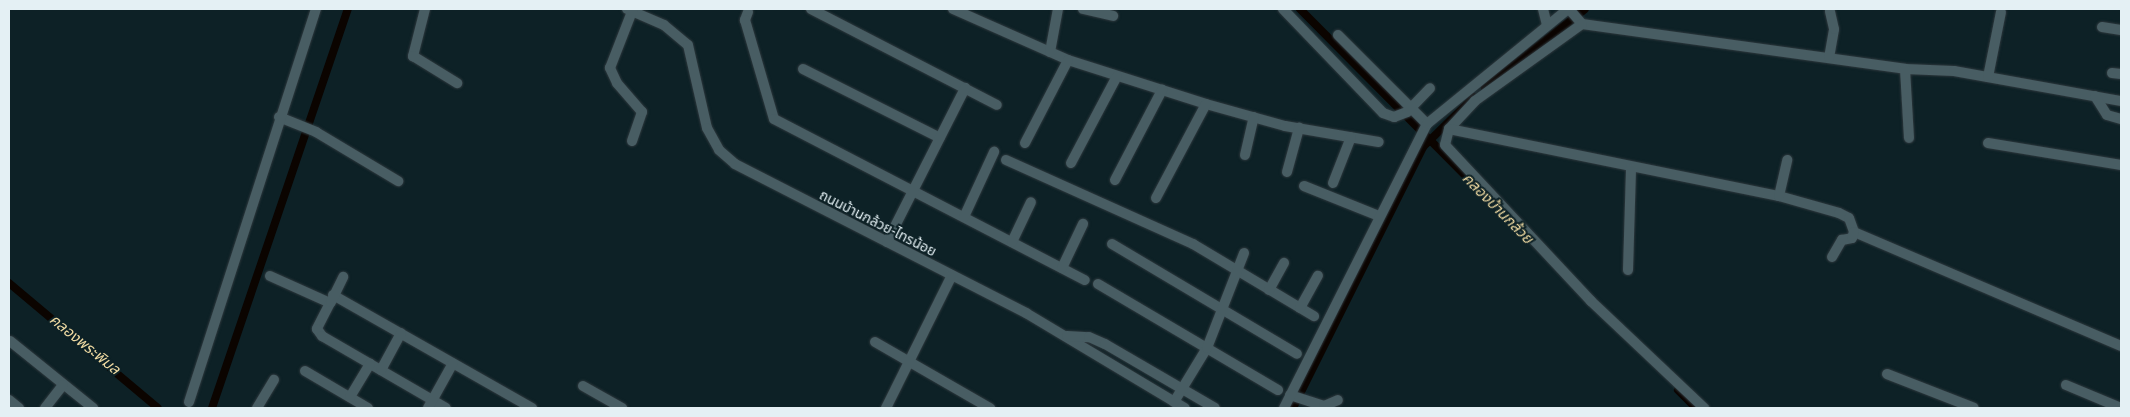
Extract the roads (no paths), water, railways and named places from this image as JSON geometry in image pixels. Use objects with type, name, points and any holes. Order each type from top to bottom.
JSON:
[{"type":"street","points":[[190,402],[279,117],[316,9]]},
{"type":"street","points":[[425,9],[412,46],[413,56],[422,65],[457,83]]},
{"type":"street","points":[[811,9],[997,105]]},
{"type":"street","points":[[953,9],[1068,60],[1206,104],[1299,128],[1379,142]]},
{"type":"street","points":[[1050,52],[1058,9]]},
{"type":"street","points":[[1083,9],[1113,16]]},
{"type":"street","points":[[1283,9],[1384,112],[1394,117],[1409,110],[1430,88]]},
{"type":"street","points":[[1543,9],[1546,25]]},
{"type":"street","points":[[631,10],[610,68],[617,83],[642,112],[632,141]]},
{"type":"street","name":"ถนนบ้านกล้วย-ไทรน้อย","points":[[631,10],[674,31],[692,51],[707,128],[726,157],[1066,336],[1185,408]]},
{"type":"street","points":[[1284,408],[1379,216],[1426,126],[1546,25],[1570,10],[1580,22],[1905,69],[1988,78],[2121,101]]},
{"type":"street","points":[[1829,58],[1834,29],[1830,11]]},
{"type":"street","points":[[748,12],[745,20],[772,117],[1086,280]]},
{"type":"street","points":[[1988,78],[2001,12]]},
{"type":"street","points":[[1580,22],[1475,101],[1450,129],[1445,145],[1591,301],[1704,408]]},
{"type":"street","points":[[2102,28],[2121,30]]},
{"type":"street","points":[[1338,35],[1426,126]]},
{"type":"street","points":[[1025,143],[1068,60]]},
{"type":"street","points":[[803,69],[940,138]]},
{"type":"street","points":[[1905,69],[1909,138]]},
{"type":"street","points":[[1071,163],[1117,76]]},
{"type":"street","points":[[887,242],[965,88]]},
{"type":"street","points":[[1115,180],[1162,90]]},
{"type":"street","points":[[2095,96],[2107,115],[2121,119]]},
{"type":"street","points":[[1156,198],[1206,104]]},
{"type":"street","points":[[279,117],[316,132],[398,180]]},
{"type":"street","points":[[1245,155],[1254,117]]},
{"type":"street","points":[[1287,172],[1299,128]]},
{"type":"street","points":[[1450,129],[1632,169],[1779,196],[1844,215],[1854,232],[2121,346]]},
{"type":"street","points":[[1333,184],[1351,137]]},
{"type":"street","points":[[1988,143],[2121,164]]},
{"type":"street","points":[[964,217],[994,152]]},
{"type":"street","points":[[1006,160],[1193,244],[1314,316]]},
{"type":"street","points":[[1779,196],[1787,160]]},
{"type":"street","points":[[1628,270],[1632,169]]},
{"type":"street","points":[[1304,186],[1379,216]]},
{"type":"street","points":[[1012,242],[1032,202]]},
{"type":"street","points":[[1062,268],[1082,224]]},
{"type":"street","points":[[1832,257],[1842,240],[1852,238],[1854,232]]},
{"type":"street","points":[[1112,244],[1297,354]]},
{"type":"street","points":[[1174,402],[1207,348],[1244,253]]},
{"type":"street","points":[[1269,290],[1284,263]]},
{"type":"street","points":[[886,408],[952,275]]},
{"type":"street","points":[[270,276],[332,299],[401,334],[526,407]]},
{"type":"street","points":[[1300,308],[1318,276]]},
{"type":"street","points":[[343,277],[318,332],[381,370],[430,404],[446,408]]},
{"type":"street","points":[[1098,284],[1278,390]]},
{"type":"street","points":[[381,370],[401,334]]},
{"type":"street","points":[[1066,336],[1089,337],[1215,408]]},
{"type":"street","points":[[10,341],[93,408]]},
{"type":"street","points":[[875,342],[910,360],[990,408]]},
{"type":"street","points":[[430,404],[453,363]]},
{"type":"street","points":[[350,397],[370,364]]},
{"type":"street","points":[[305,371],[368,408]]},
{"type":"street","points":[[1887,374],[1974,408]]},
{"type":"street","points":[[257,408],[274,380]]},
{"type":"street","points":[[45,408],[63,384]]},
{"type":"street","points":[[2066,385],[2121,408]]},
{"type":"street","points":[[583,386],[622,408]]},
{"type":"street","points":[[1291,396],[1304,403],[1324,406],[1338,400]]},
{"type":"street","points":[[9,400],[19,408]]},
{"type":"waterway","points":[[212,408],[348,9]]},
{"type":"waterway","name":"คลองบ้านกล้วย","points":[[1300,9],[1482,192]]},
{"type":"waterway","points":[[1485,88],[1585,9]]},
{"type":"waterway","points":[[1293,408],[1423,147],[1474,97]]},
{"type":"waterway","name":"คลองพระพิมล","points":[[9,283],[158,408]]},
{"type":"waterway","name":"คลองบ้านกล้วย","points":[[1678,390],[1696,408]]}]
